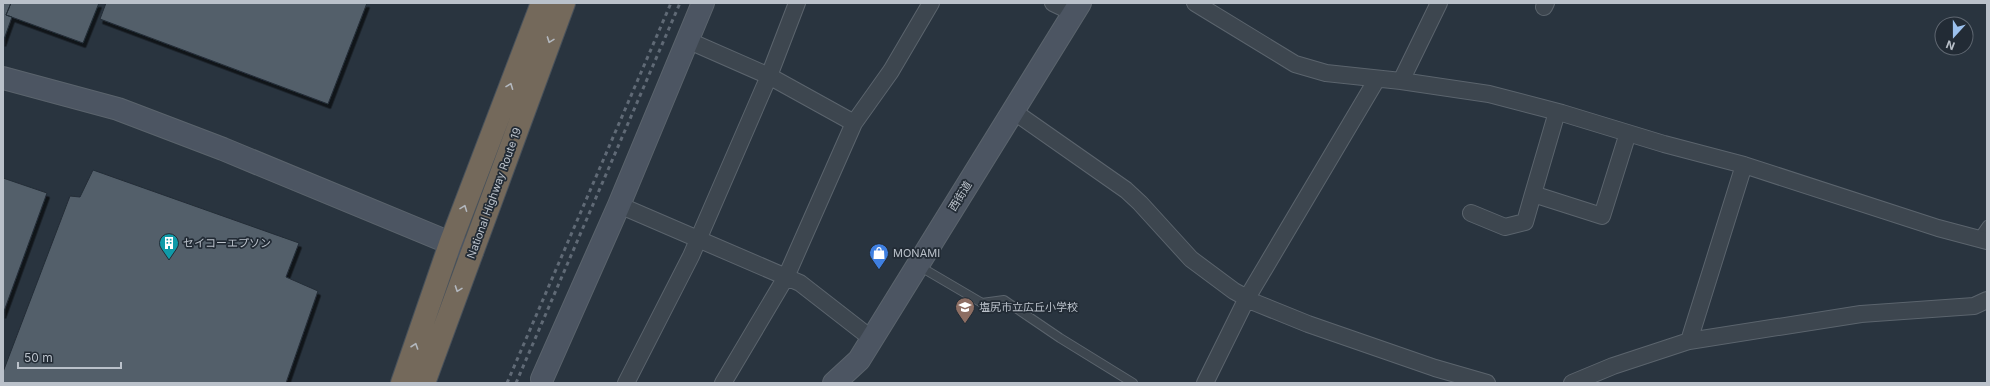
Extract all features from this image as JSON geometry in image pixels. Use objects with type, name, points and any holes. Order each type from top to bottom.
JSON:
[{"type":"highway","name":"National Highway Route 19","points":[[402,383],[450,244],[542,3]]},
{"type":"highway","name":"National Highway Route 19","points":[[424,383],[564,3]]},
{"type":"street","points":[[545,382],[703,3]]},
{"type":"street","points":[[626,383],[691,256],[697,239],[769,76],[797,3]]},
{"type":"street","points":[[723,383],[786,277],[854,123],[891,71],[931,3]]},
{"type":"street","points":[[1053,3],[1077,8]]},
{"type":"street","points":[[1195,3],[1295,64],[1326,73],[1401,81],[1489,94],[1744,165],[1938,228],[1983,239]]},
{"type":"street","points":[[1401,81],[1439,3]]},
{"type":"street","name":"西街道","points":[[834,383],[859,360],[917,264],[1077,8]]},
{"type":"street","points":[[687,40],[769,76],[854,123]]},
{"type":"street","points":[[3,78],[118,109],[223,149],[472,252]]},
{"type":"street","points":[[1205,383],[1247,298],[1377,79]]},
{"type":"street","points":[[1013,111],[1126,190],[1140,203],[1191,259],[1234,291],[1308,324],[1435,368],[1488,383]]},
{"type":"street","points":[[1471,213],[1505,227],[1525,222],[1557,112]]},
{"type":"street","points":[[1533,194],[1602,216],[1628,133]]},
{"type":"street","points":[[1688,341],[1744,165]]},
{"type":"street","points":[[619,205],[800,283],[872,339]]},
{"type":"street","points":[[1572,383],[1613,366],[1688,341],[1861,314],[1974,306],[1987,300]]},
{"type":"lane","points":[[1983,239],[1987,224]]},
{"type":"lane","points":[[917,264],[982,303],[1004,300],[1060,338],[1133,383]]},
{"type":"building","points":[[3,3],[11,3],[6,15],[12,17],[3,42]]},
{"type":"building","points":[[11,3],[99,3],[83,43],[6,15]]},
{"type":"building","points":[[106,3],[367,3],[328,104],[100,19]]},
{"type":"building","name":"セイコーエプソン","points":[[93,170],[299,243],[286,277],[318,291],[286,383],[3,383],[3,372],[70,196],[80,197]]},
{"type":"building","points":[[3,178],[47,193],[3,314]]},
{"type":"railway","points":[[507,383],[671,3]]},
{"type":"railway","points":[[516,383],[680,3]]},
{"type":"place","name":"セイコーエプソン","points":[[169,260]]},
{"type":"place","name":"MONAMI","points":[[879,270]]},
{"type":"place","name":"塩尻市立広丘小学校","points":[[965,324]]}]
